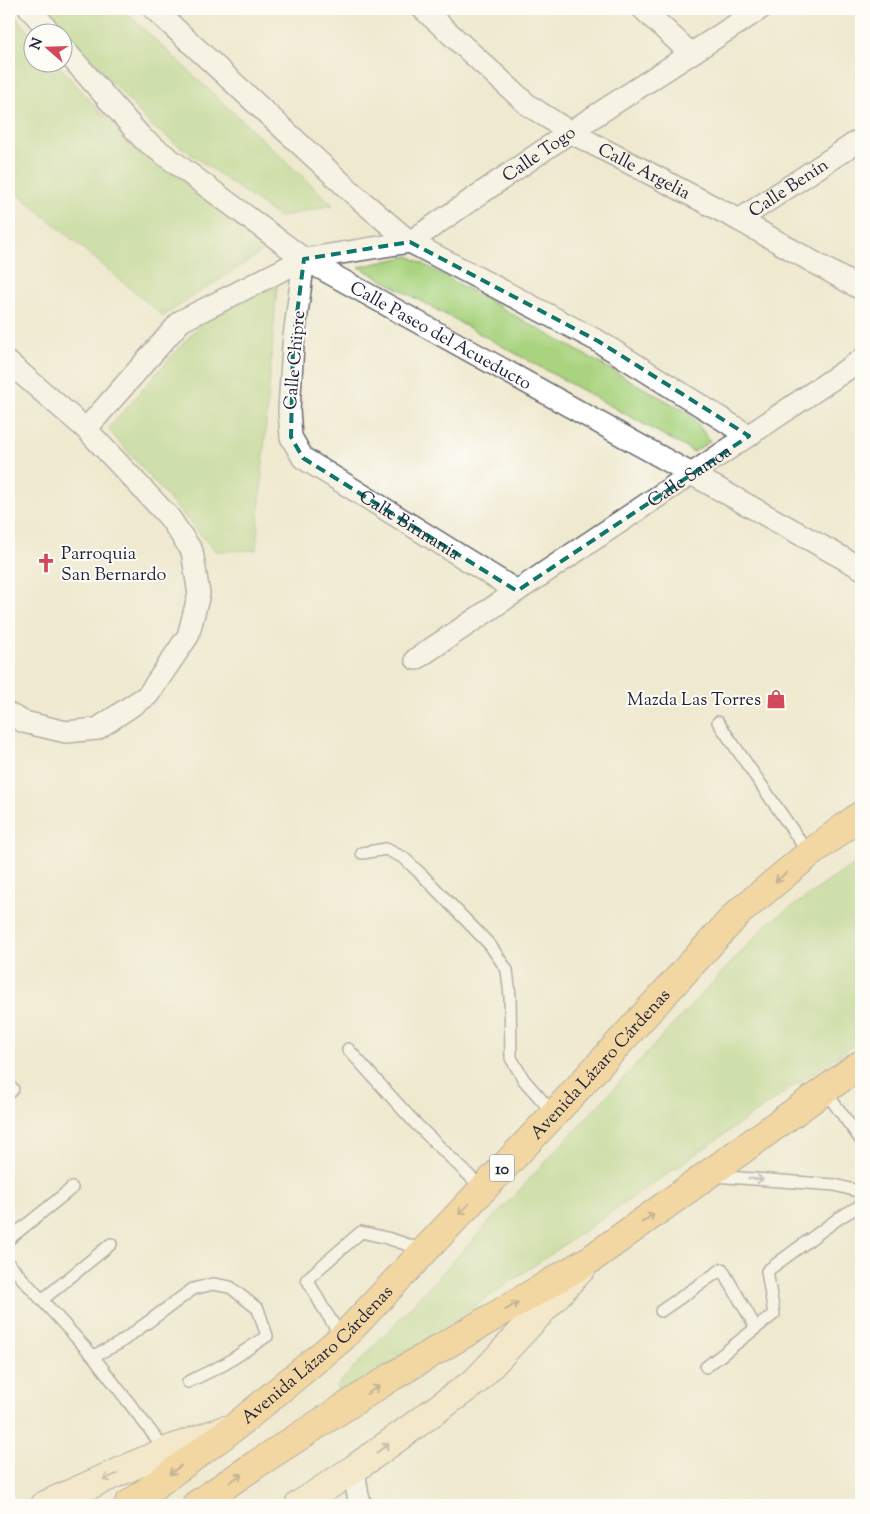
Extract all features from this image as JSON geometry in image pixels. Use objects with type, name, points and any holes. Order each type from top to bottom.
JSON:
[{"type":"highway","name":"Avenida Lázaro Cárdenas","points":[[128,1505],[236,1426],[342,1338],[554,1114],[738,913],[809,854],[861,815]]},
{"type":"highway","points":[[196,1505],[255,1464],[394,1376],[591,1259],[825,1091],[859,1070]]},
{"type":"street","points":[[30,9],[41,22]]},
{"type":"street","points":[[154,9],[357,197],[410,242],[598,341],[749,436]]},
{"type":"street","name":"Calle Argelia","points":[[423,9],[528,105],[570,132],[739,220],[861,289]]},
{"type":"street","points":[[644,9],[690,54]]},
{"type":"street","name":"Calle Togo","points":[[86,429],[181,321],[304,259],[410,242],[570,132],[760,9]]},
{"type":"street","name":"Calle Paseo del Acueducto","points":[[72,58],[143,139],[304,259],[861,568]]},
{"type":"street","name":"Calle Benín","points":[[739,220],[861,139]]},
{"type":"street","name":"Calle Chipre","points":[[303,458],[291,436],[289,410],[293,345],[304,259]]},
{"type":"street","name":"Calle Samoa","points":[[416,659],[861,360]]},
{"type":"street","points":[[9,363],[86,429],[169,517],[192,551],[200,594],[188,636],[148,695],[97,729],[66,732],[17,718]]},
{"type":"street","name":"Calle Birmania","points":[[303,458],[517,591]]},
{"type":"street","points":[[299,1505],[354,1469],[476,1381],[591,1259]]},
{"type":"street","name":"Avenida Lázaro Cárdenas","points":[[45,1505],[166,1451],[236,1426]]},
{"type":"street","points":[[354,1469],[361,1505]]},
{"type":"lane","points":[[718,722],[809,854]]},
{"type":"lane","points":[[362,853],[386,849],[404,858],[490,945],[507,970],[510,996],[511,1058],[524,1080],[554,1114]]},
{"type":"lane","points":[[348,1049],[415,1123],[483,1188]]},
{"type":"lane","points":[[825,1091],[861,1140]]},
{"type":"lane","points":[[708,1176],[835,1185],[861,1192]]},
{"type":"lane","points":[[9,1239],[72,1188]]},
{"type":"lane","points":[[706,1367],[774,1314],[767,1271],[839,1218],[861,1205]]},
{"type":"lane","points":[[342,1338],[307,1279],[361,1232],[425,1250]]},
{"type":"lane","points":[[42,1300],[111,1244]]},
{"type":"lane","points":[[9,1264],[93,1356],[166,1451]]},
{"type":"lane","points":[[661,1311],[722,1269],[756,1328]]},
{"type":"lane","points":[[93,1356],[118,1344],[193,1289],[213,1284],[230,1287],[258,1309],[268,1336],[225,1364],[188,1382]]},
{"type":"highlighted area","points":[[410,242],[598,341],[749,436],[517,591],[303,458],[291,437],[293,345],[304,259]]},
{"type":"green space","points":[[9,9],[22,24],[22,72],[64,72],[103,115],[154,159],[271,246],[163,316],[9,186]]},
{"type":"green space","points":[[45,9],[122,9],[333,205],[279,217],[152,126],[72,39],[72,22],[57,22]]},
{"type":"green space","points":[[409,256],[690,414],[710,441],[694,452],[359,267]]},
{"type":"green space","points":[[277,286],[256,550],[215,551],[108,429],[203,321]]},
{"type":"green space","points":[[861,859],[861,1040],[342,1398],[336,1387],[767,924]]},
{"type":"place","name":"Parroquia San Bernardo","points":[[46,563]]},
{"type":"place","name":"Mazda Las Torres","points":[[776,699]]}]
